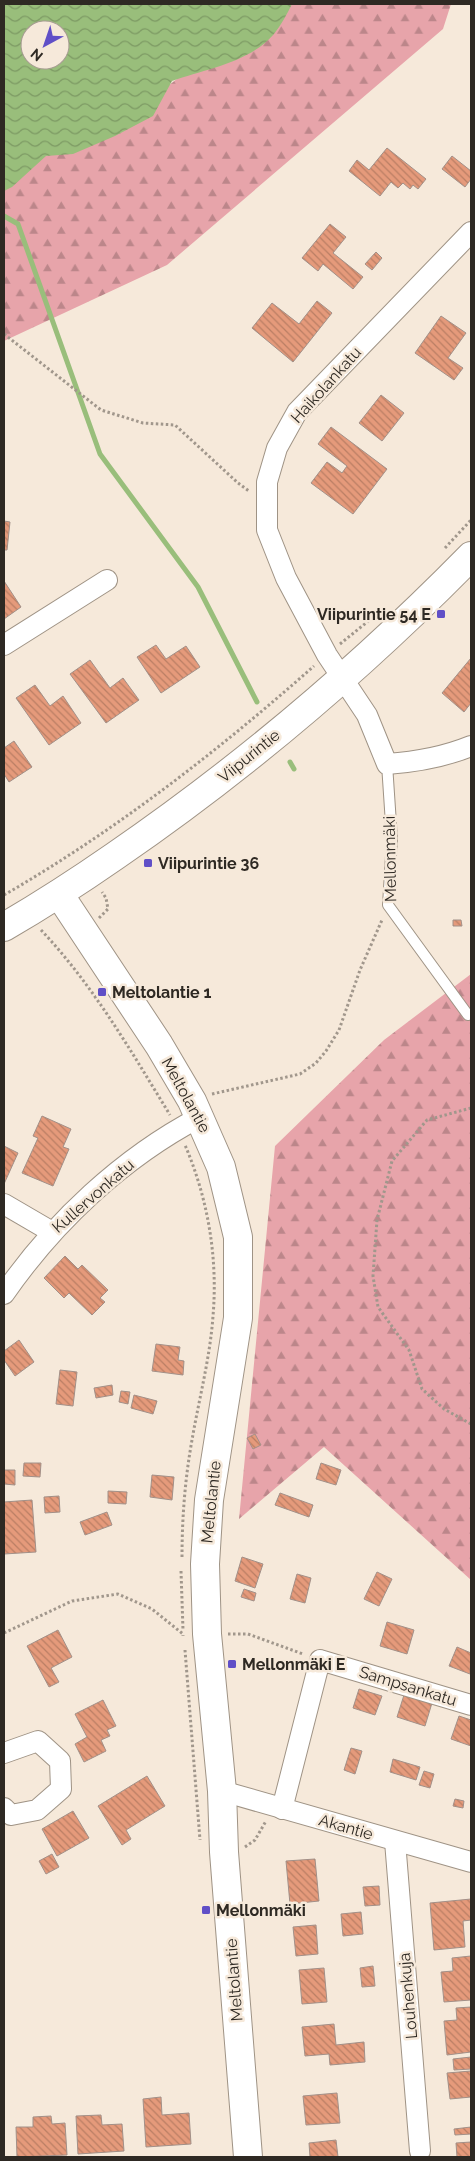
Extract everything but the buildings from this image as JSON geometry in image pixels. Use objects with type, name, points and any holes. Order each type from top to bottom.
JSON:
[{"type":"street","name":"Haikolankatu","points":[[387,764],[367,715],[327,655],[286,578],[267,530],[266,482],[277,448],[297,412],[471,232]]},
{"type":"street","name":"Viipurintie","points":[[4,928],[59,894],[168,819],[250,756],[343,679],[471,556]]},
{"type":"street","points":[[4,645],[107,580]]},
{"type":"street","points":[[387,764],[418,762],[471,746]]},
{"type":"street","name":"Meltolantie","points":[[59,894],[154,1038],[185,1115],[221,1167],[238,1237],[238,1318],[209,1500],[205,1564],[195,1634],[222,1791],[224,1852],[248,2157]]},
{"type":"street","name":"Kullervonkatu","points":[[4,1294],[24,1265],[52,1232],[111,1178],[151,1147],[185,1115]]},
{"type":"street","points":[[4,1204],[52,1232]]},
{"type":"street","points":[[282,1809],[320,1660]]},
{"type":"street","name":"Sampsankatu","points":[[320,1660],[471,1705]]},
{"type":"street","points":[[4,1753],[38,1741],[60,1761],[62,1789],[38,1810],[11,1815],[4,1808]]},
{"type":"street","name":"Akantie","points":[[222,1791],[471,1862]]},
{"type":"street","name":"Louhenkuja","points":[[395,1841],[420,2151]]},
{"type":"lane","name":"Mellonmäki","points":[[387,764],[392,839],[388,905],[468,1015],[471,1014]]},
{"type":"path","points":[[4,334],[100,410],[143,423],[175,425],[238,483],[266,502]]},
{"type":"path","points":[[440,554],[471,520]]},
{"type":"path","points":[[4,895],[88,841],[181,777],[260,714],[386,606]]},
{"type":"path","points":[[12,891],[28,914],[89,986],[185,1115],[211,1236],[214,1272],[213,1317],[185,1489],[182,1560]]},
{"type":"path","points":[[185,1115],[204,1096],[251,1087],[300,1074],[316,1063],[339,1030],[360,970],[388,905]]},
{"type":"path","points":[[471,1108],[427,1120],[392,1161],[377,1220],[373,1276],[378,1308],[409,1350],[422,1389],[444,1409],[471,1424]]},
{"type":"path","points":[[182,1569],[195,1634],[200,1844]]},
{"type":"path","points":[[4,1633],[72,1601],[118,1594],[152,1609],[195,1634],[248,1634],[320,1660]]},
{"type":"green space","points":[[280,4],[451,4],[443,29],[167,265],[4,341],[4,141],[93,145],[201,60]]},
{"type":"green space","points":[[471,974],[471,1580],[324,1447],[239,1519],[275,1146],[384,1040]]},
{"type":"water","points":[[4,4],[292,4],[274,34],[252,52],[226,64],[172,81],[153,116],[115,136],[73,154],[46,156],[12,187],[4,191]]},
{"type":"waterway","points":[[4,216],[18,224],[100,454],[198,587],[257,702]]},
{"type":"waterway","points":[[290,762],[294,769]]},
{"type":"place","name":"Viipurintie 54 E","points":[[441,614]]},
{"type":"place","name":"Viipurintie 36","points":[[148,863]]},
{"type":"place","name":"Meltolantie 1","points":[[102,992]]},
{"type":"place","name":"Mellonmäki E","points":[[232,1664]]},
{"type":"place","name":"Mellonmäki","points":[[206,1910]]}]
